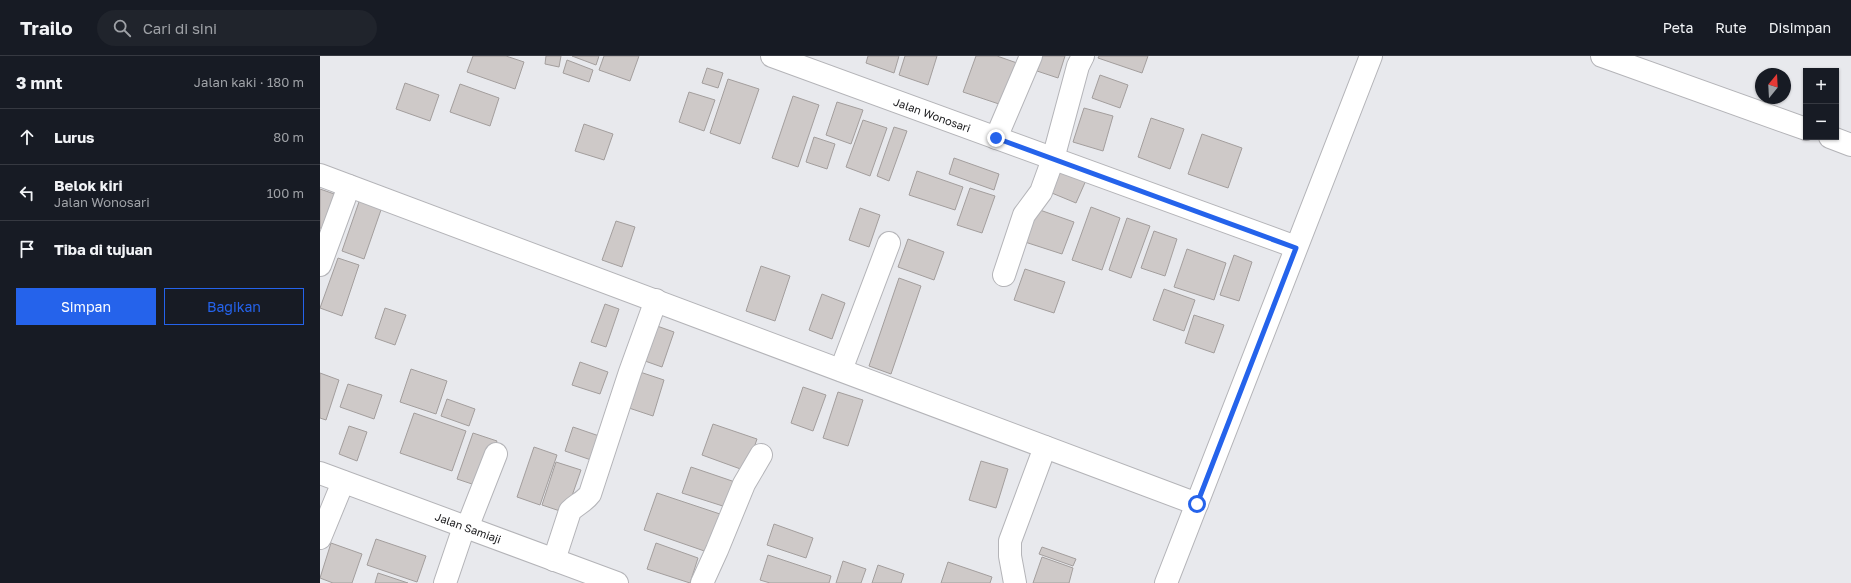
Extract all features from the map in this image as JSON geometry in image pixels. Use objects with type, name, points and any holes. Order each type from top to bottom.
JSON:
[{"type":"street","name":"Jalan Wonosari","points":[[772,56],[1296,248]]},
{"type":"street","points":[[996,138],[1031,56]]},
{"type":"street","points":[[1004,275],[1024,215],[1041,192],[1053,159],[1078,66],[1084,56]]},
{"type":"street","points":[[1166,583],[1370,56]]},
{"type":"street","points":[[1602,56],[1803,128]]},
{"type":"street","points":[[1838,140],[1851,145]]},
{"type":"street","points":[[320,175],[1197,504]]},
{"type":"street","points":[[320,265],[349,186]]},
{"type":"street","points":[[841,370],[889,243]]},
{"type":"street","points":[[554,560],[570,511],[576,504],[585,500],[590,494],[630,372],[656,300]]},
{"type":"street","points":[[1015,583],[1010,556],[1010,541],[1046,447]]},
{"type":"street","points":[[445,583],[465,527],[496,454]]},
{"type":"street","points":[[702,583],[744,484],[760,455]]},
{"type":"street","name":"Jalan Samiaji","points":[[320,473],[617,583]]},
{"type":"street","points":[[320,538],[343,482]]},
{"type":"building","points":[[473,56],[506,56],[524,62],[515,89],[467,72]]},
{"type":"building","points":[[546,56],[561,56],[559,67],[545,64]]},
{"type":"building","points":[[572,56],[599,56],[596,65]]},
{"type":"building","points":[[604,56],[639,56],[630,81],[599,70]]},
{"type":"building","points":[[868,56],[899,56],[894,73],[866,63]]},
{"type":"building","points":[[905,56],[937,56],[928,85],[899,75]]},
{"type":"building","points":[[976,56],[997,56],[1017,63],[1002,105],[963,92]]},
{"type":"building","points":[[1042,56],[1065,56],[1058,78],[1037,71]]},
{"type":"building","points":[[1099,56],[1148,56],[1142,73],[1098,58]]},
{"type":"building","points":[[567,60],[593,70],[589,82],[563,73]]},
{"type":"building","points":[[707,68],[723,73],[718,88],[702,83]]},
{"type":"building","points":[[1100,75],[1128,85],[1120,108],[1092,98]]},
{"type":"building","points":[[728,79],[759,89],[740,144],[710,133]]},
{"type":"building","points":[[405,83],[439,95],[430,121],[396,109]]},
{"type":"building","points":[[460,84],[499,98],[490,126],[450,112]]},
{"type":"building","points":[[689,92],[715,100],[704,131],[679,122]]},
{"type":"building","points":[[793,96],[819,105],[798,167],[772,158]]},
{"type":"building","points":[[837,102],[863,110],[851,144],[826,135]]},
{"type":"building","points":[[1084,108],[1113,116],[1103,151],[1073,142]]},
{"type":"building","points":[[1151,118],[1184,129],[1170,169],[1138,157]]},
{"type":"building","points":[[863,120],[887,128],[870,176],[846,167]]},
{"type":"building","points":[[584,124],[613,134],[604,160],[575,151]]},
{"type":"building","points":[[894,127],[907,131],[889,181],[877,176]]},
{"type":"building","points":[[1202,134],[1242,148],[1228,188],[1188,174]]},
{"type":"building","points":[[814,137],[835,144],[827,169],[806,162]]},
{"type":"building","points":[[954,158],[999,174],[994,190],[949,174]]},
{"type":"building","points":[[1058,166],[1087,178],[1076,203],[1047,191]]},
{"type":"building","points":[[917,171],[963,187],[955,210],[909,195]]},
{"type":"building","points":[[970,188],[995,196],[982,233],[957,225]]},
{"type":"building","points":[[320,189],[340,196],[328,231],[320,228]]},
{"type":"building","points":[[360,199],[382,207],[364,259],[342,251]]},
{"type":"building","points":[[1091,207],[1120,218],[1102,270],[1072,260]]},
{"type":"building","points":[[860,208],[880,215],[869,247],[849,240]]},
{"type":"building","points":[[1037,209],[1074,222],[1062,254],[1025,242]]},
{"type":"building","points":[[1127,218],[1150,226],[1131,278],[1109,270]]},
{"type":"building","points":[[616,221],[635,227],[622,267],[602,260]]},
{"type":"building","points":[[1154,231],[1177,239],[1165,276],[1141,268]]},
{"type":"building","points":[[908,239],[944,252],[934,280],[898,267]]},
{"type":"building","points":[[1187,249],[1226,263],[1214,300],[1174,287]]},
{"type":"building","points":[[1234,255],[1252,262],[1239,301],[1220,295]]},
{"type":"building","points":[[338,258],[359,265],[342,316],[320,308]]},
{"type":"building","points":[[761,266],[790,276],[775,321],[746,311]]},
{"type":"building","points":[[1025,269],[1065,282],[1054,313],[1014,300]]},
{"type":"building","points":[[899,278],[921,286],[891,374],[869,366]]},
{"type":"building","points":[[1164,289],[1195,300],[1184,331],[1153,320]]},
{"type":"building","points":[[822,294],[845,303],[832,339],[809,330]]},
{"type":"building","points":[[605,304],[619,309],[606,347],[591,342]]},
{"type":"building","points":[[385,308],[406,315],[395,345],[375,338]]},
{"type":"building","points":[[1194,315],[1224,325],[1214,353],[1185,343]]},
{"type":"building","points":[[657,326],[674,332],[662,367],[645,361]]},
{"type":"building","points":[[580,362],[608,372],[600,394],[572,385]]},
{"type":"building","points":[[411,369],[447,381],[436,414],[400,402]]},
{"type":"building","points":[[637,371],[664,380],[653,416],[626,407]]},
{"type":"building","points":[[320,373],[339,380],[326,420],[320,418]]},
{"type":"building","points":[[348,384],[382,395],[374,419],[340,407]]},
{"type":"building","points":[[803,387],[826,395],[813,431],[791,423]]},
{"type":"building","points":[[838,392],[863,400],[848,446],[823,438]]},
{"type":"building","points":[[447,399],[475,409],[469,426],[441,416]]},
{"type":"building","points":[[414,413],[466,431],[452,471],[400,453]]},
{"type":"building","points":[[713,424],[757,439],[746,471],[702,455]]},
{"type":"building","points":[[349,426],[367,432],[357,461],[339,454]]},
{"type":"building","points":[[573,427],[605,438],[597,462],[565,451]]},
{"type":"building","points":[[473,433],[497,441],[481,487],[457,479]]},
{"type":"building","points":[[534,447],[557,455],[540,505],[517,497]]},
{"type":"building","points":[[981,461],[1008,469],[996,508],[969,500]]},
{"type":"building","points":[[556,462],[581,470],[566,513],[542,505]]},
{"type":"building","points":[[691,467],[738,483],[729,508],[682,493]]},
{"type":"building","points":[[657,493],[726,516],[713,554],[644,530]]},
{"type":"building","points":[[774,524],[813,538],[806,558],[767,545]]},
{"type":"building","points":[[376,539],[426,556],[417,582],[367,565]]},
{"type":"building","points":[[331,543],[362,554],[352,583],[333,583],[320,578]]},
{"type":"building","points":[[656,543],[698,558],[690,583],[647,569]]},
{"type":"building","points":[[1042,547],[1076,559],[1073,566],[1039,554]]},
{"type":"building","points":[[768,555],[831,576],[829,583],[770,583],[760,580]]},
{"type":"building","points":[[1042,557],[1073,568],[1069,583],[1033,583]]},
{"type":"building","points":[[843,561],[866,569],[861,583],[836,583]]},
{"type":"building","points":[[948,562],[992,577],[990,583],[941,583]]},
{"type":"building","points":[[878,565],[904,574],[901,583],[872,583]]},
{"type":"building","points":[[378,573],[408,583],[375,583]]},
{"type":"route","points":[[996,138],[1296,248],[1197,504]]}]
